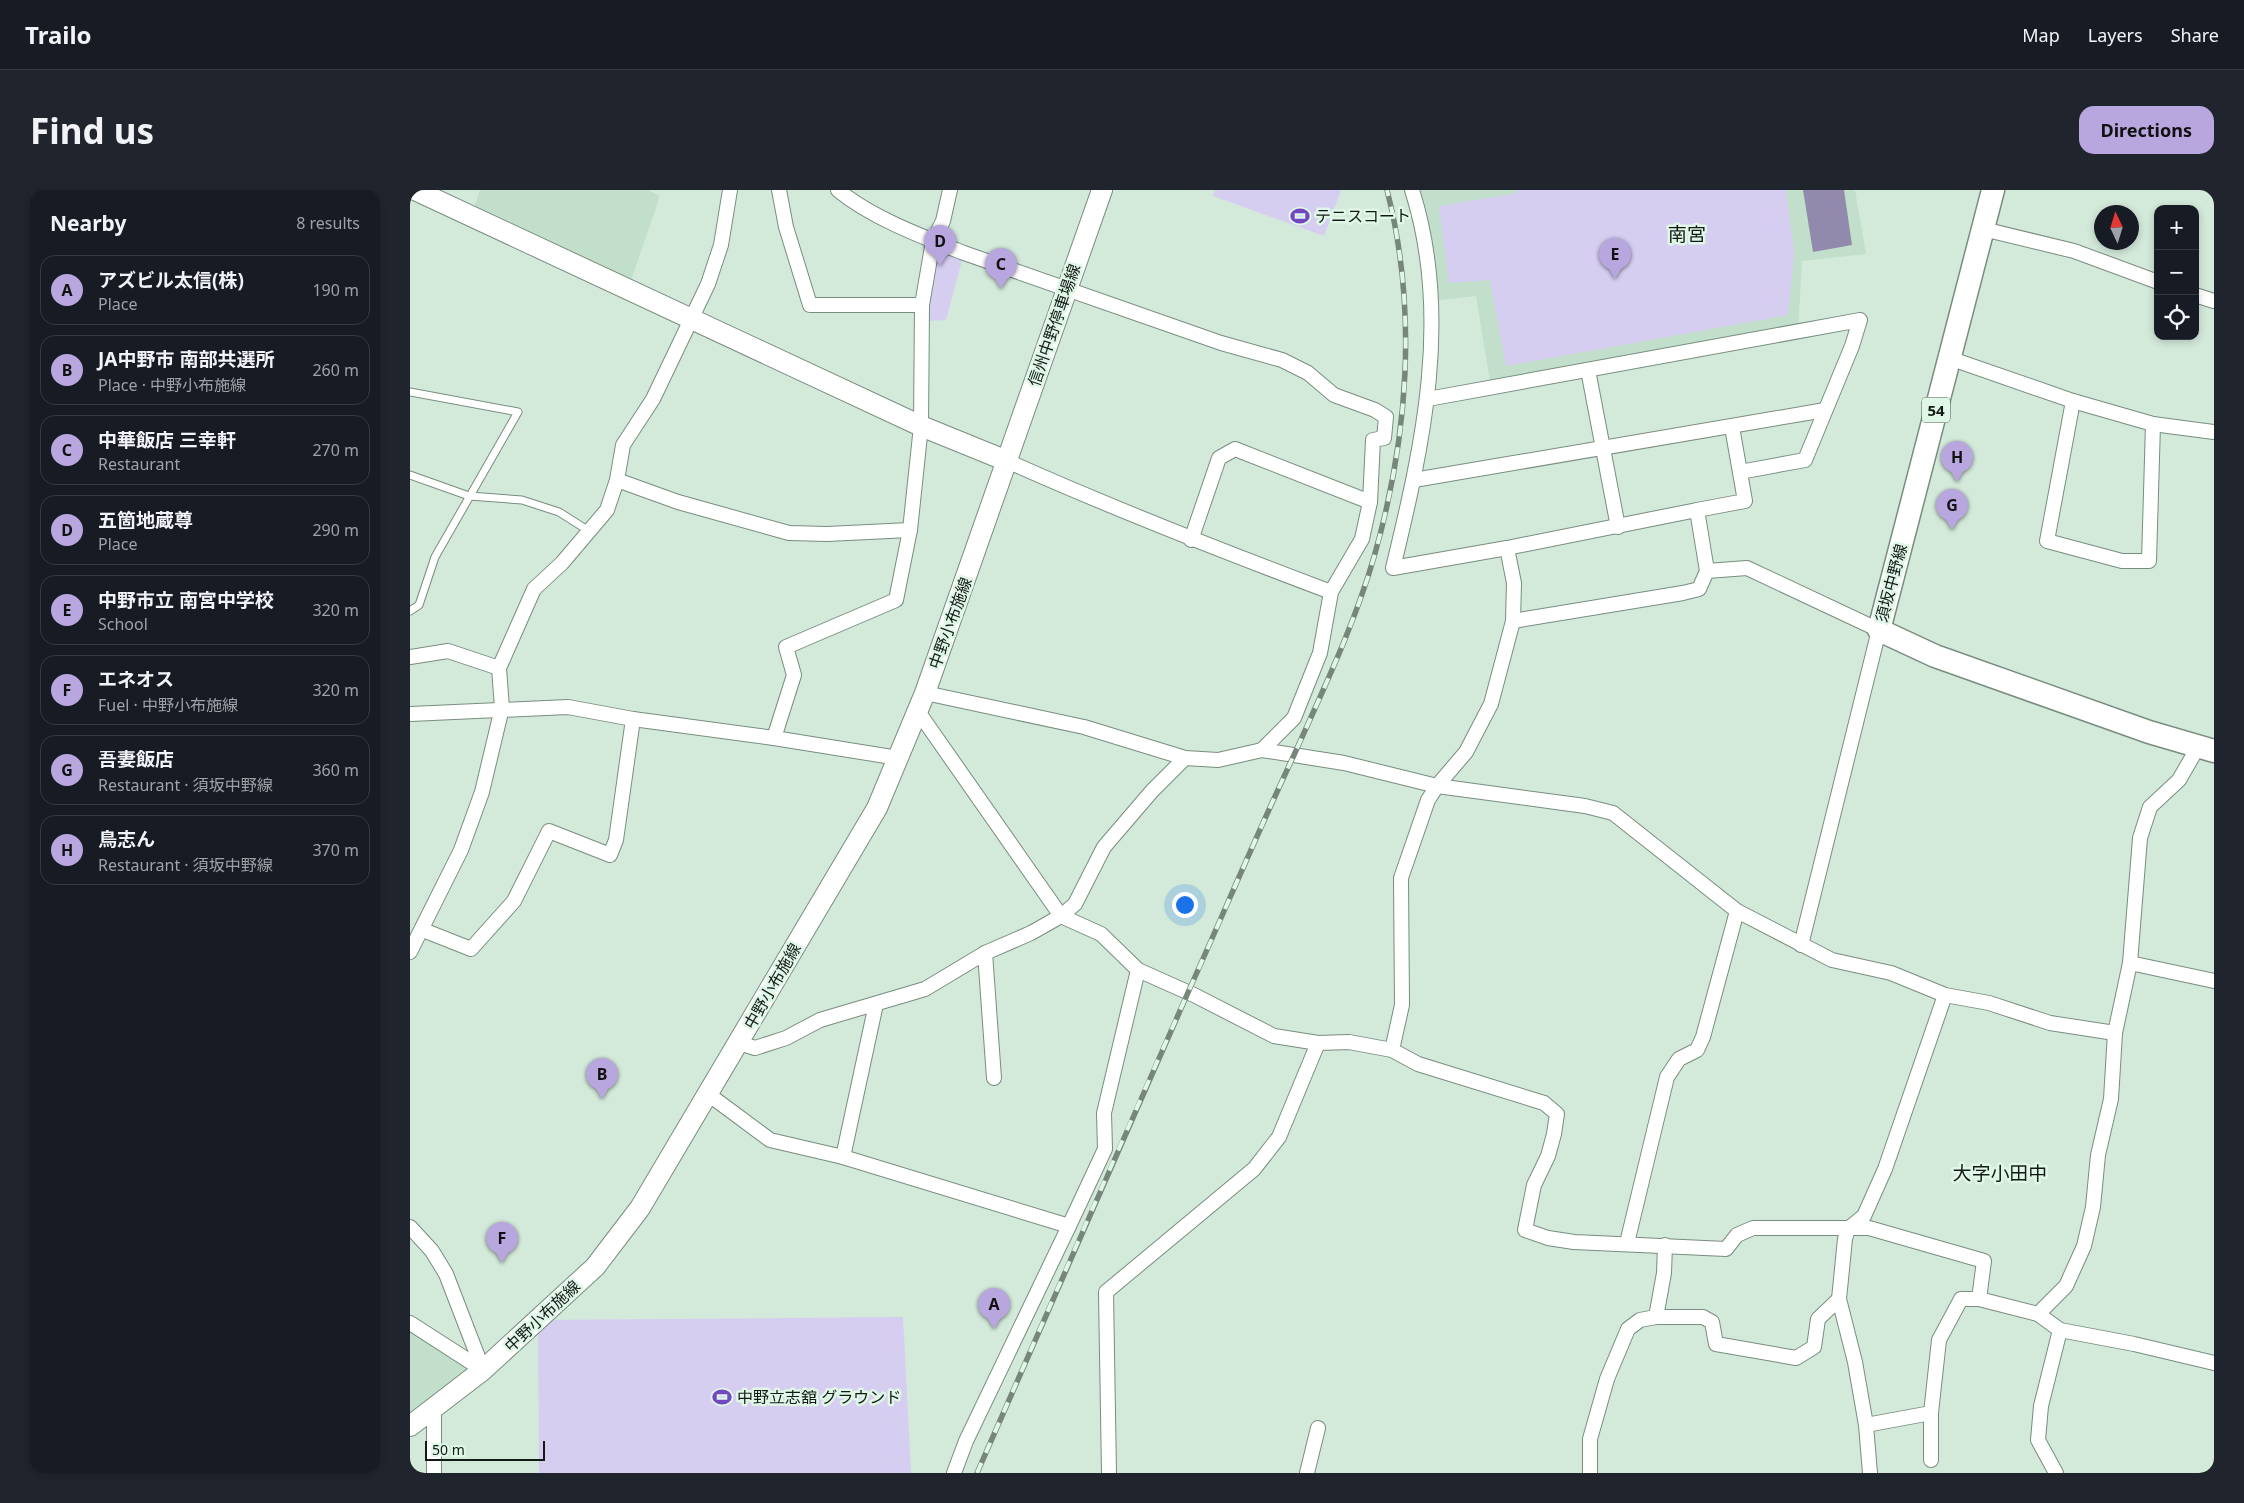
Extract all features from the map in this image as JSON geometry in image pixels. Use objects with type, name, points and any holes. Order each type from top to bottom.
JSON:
[{"type":"main road","points":[[415,190],[921,426],[1007,461]]},
{"type":"main road","name":"信州中野停車場線","points":[[1007,461],[1102,190]]},
{"type":"main road","name":"須坂中野線","points":[[1993,190],[1879,630],[1935,656],[2149,732],[2206,749]]},
{"type":"main road","name":"中野小布施線","points":[[410,1426],[483,1370],[595,1267],[640,1208],[877,808],[921,702],[1007,461]]},
{"type":"street","points":[[410,952],[461,850],[482,792],[502,708],[499,668],[534,589],[562,563],[607,510],[617,480],[623,445],[654,399],[690,318],[708,284],[721,246],[730,190]]},
{"type":"street","points":[[779,190],[786,227],[810,305],[922,305]]},
{"type":"street","points":[[838,190],[854,203],[933,241],[1221,343],[1282,360],[1308,373],[1334,395],[1386,417],[1384,438],[1373,440],[1370,502],[1362,539],[1331,592],[1320,653],[1294,718],[1262,750]]},
{"type":"street","points":[[774,738],[794,675],[786,646],[896,600],[910,530],[921,426],[922,305],[933,241],[943,221],[950,190]]},
{"type":"street","points":[[1412,190],[1422,234],[1431,301],[1432,357],[1428,399],[1414,480],[1393,568],[1745,502],[1732,427]]},
{"type":"street","points":[[1983,229],[2074,250],[2154,280]]},
{"type":"street","points":[[2199,296],[2214,301]]},
{"type":"street","points":[[1428,399],[1860,320],[1852,346],[1805,460],[1740,472]]},
{"type":"street","points":[[1949,358],[2073,401],[2153,424],[2214,432]]},
{"type":"street","points":[[1588,370],[1618,527]]},
{"type":"street","points":[[2073,401],[2047,541],[2122,561],[2149,561],[2153,424]]},
{"type":"street","points":[[1414,480],[1825,410]]},
{"type":"street","points":[[1191,540],[1219,458],[1235,449],[1370,502]]},
{"type":"street","points":[[1007,461],[1088,498],[1191,540],[1331,592]]},
{"type":"street","points":[[617,480],[678,502],[790,533],[827,534],[910,530]]},
{"type":"street","points":[[1513,620],[1699,589],[1707,571],[1697,510]]},
{"type":"street","points":[[1392,1050],[1402,1005],[1401,878],[1428,800],[1437,786],[1466,752],[1491,704],[1513,620],[1514,583],[1507,548]]},
{"type":"street","points":[[1707,571],[1747,568],[1879,630],[1801,945]]},
{"type":"street","points":[[410,657],[448,651],[499,668]]},
{"type":"street","points":[[921,702],[1084,727],[1185,758],[1218,760],[1262,750],[1344,763],[1437,786],[1585,806],[1612,813],[1737,911],[1832,960],[1891,973],[1945,995],[1989,1003],[2050,1023],[2114,1033]]},
{"type":"street","points":[[921,702],[1061,916],[1101,934],[1138,970],[1188,992],[1274,1036],[1318,1043],[1350,1042],[1392,1050],[1418,1064],[1544,1103],[1557,1114],[1548,1156],[1534,1185],[1525,1230],[1548,1238],[1574,1242],[1726,1249],[1737,1235],[1754,1228],[1869,1228],[1984,1262],[1979,1299]]},
{"type":"street","points":[[410,714],[502,708],[568,707],[633,719],[774,738],[898,758]]},
{"type":"street","points":[[422,930],[471,949],[514,901],[549,831],[610,855],[616,840],[633,719]]},
{"type":"street","points":[[2038,1314],[2066,1286],[2084,1246],[2093,1207],[2098,1155],[2111,1099],[2114,1033],[2130,963],[2140,838],[2150,807],[2179,780],[2206,749]]},
{"type":"street","points":[[739,1043],[755,1048],[786,1038],[820,1020],[925,989],[985,953],[1061,916],[1075,904],[1104,847],[1152,792],[1185,758]]},
{"type":"street","points":[[1627,1243],[1667,1077],[1680,1059],[1697,1050],[1703,1037],[1737,911]]},
{"type":"street","points":[[985,953],[994,1078]]},
{"type":"street","points":[[2130,963],[2214,981]]},
{"type":"street","points":[[954,1473],[966,1441],[1105,1149],[1104,1113],[1138,970]]},
{"type":"street","points":[[1870,1473],[1866,1425],[1855,1362],[1839,1299],[1848,1229],[1864,1216],[1885,1169],[1945,995]]},
{"type":"street","points":[[843,1157],[876,1004]]},
{"type":"street","points":[[1109,1473],[1106,1292],[1254,1169],[1279,1137],[1318,1043]]},
{"type":"street","points":[[708,1094],[770,1140],[843,1157],[1069,1226]]},
{"type":"street","points":[[410,1227],[432,1251],[446,1274],[483,1370]]},
{"type":"street","points":[[1656,1317],[1664,1273],[1665,1245]]},
{"type":"street","points":[[1931,1460],[1931,1413],[1939,1340],[1961,1298],[1979,1299],[2038,1314],[2060,1330],[2134,1344],[2214,1364]]},
{"type":"street","points":[[1590,1473],[1590,1439],[1607,1379],[1628,1329],[1640,1320],[1656,1317],[1703,1317],[1712,1322],[1716,1344],[1796,1358],[1814,1347],[1818,1319],[1839,1299]]},
{"type":"street","points":[[410,1324],[483,1370]]},
{"type":"street","points":[[2056,1473],[2038,1440],[2041,1406],[2060,1330]]},
{"type":"street","points":[[434,1408],[434,1473]]},
{"type":"street","points":[[1866,1425],[1931,1413]]},
{"type":"street","points":[[1307,1473],[1318,1428]]},
{"type":"lane","points":[[410,392],[518,412],[435,557],[419,605],[410,611]]},
{"type":"lane","points":[[410,475],[469,496],[522,500],[559,512],[589,531]]},
{"type":"shaded area","points":[[480,190],[648,190],[660,196],[628,289],[471,216]]},
{"type":"shaded area","name":"テニスコート","points":[[1215,190],[1341,190],[1324,236],[1213,196]]},
{"type":"shaded area","points":[[1412,190],[1855,190],[1866,254],[1802,261],[1798,332],[1491,388],[1476,296],[1431,301]]},
{"type":"shaded area","points":[[1517,190],[1786,190],[1794,253],[1788,315],[1506,366],[1490,280],[1449,283],[1439,206],[1517,193]]},
{"type":"shaded area","points":[[1803,190],[1844,190],[1852,245],[1813,252]]},
{"type":"shaded area","points":[[933,241],[964,253],[946,320],[921,321]]},
{"type":"shaded area","name":"中野立志舘 グラウンド","points":[[903,1317],[911,1473],[539,1473],[538,1320]]},
{"type":"shaded area","points":[[410,1323],[483,1370],[410,1426]]},
{"type":"railway","points":[[977,1473],[1136,1109],[1327,682],[1348,633],[1366,583],[1386,512],[1395,466],[1405,374],[1403,282],[1397,236],[1387,190]]},
{"type":"place","name":"テニスコート","points":[[1300,216]]},
{"type":"place","name":"五箇地蔵尊","points":[[940,266]]},
{"type":"place","name":"中野市立 南宮中学校","points":[[1615,279]]},
{"type":"place","name":"中華飯店 三幸軒","points":[[1001,289]]},
{"type":"place","name":"鳥志ん","points":[[1957,482]]},
{"type":"place","name":"吾妻飯店","points":[[1952,530]]},
{"type":"place","name":"JA中野市 南部共選所","points":[[602,1099]]},
{"type":"place","name":"エネオス","points":[[502,1263]]},
{"type":"place","name":"アズビル太信(株)","points":[[994,1329]]},
{"type":"place","name":"中野立志舘 グラウンド","points":[[722,1397]]},
{"type":"district","name":"南宮","points":[[1687,234]]},
{"type":"district","name":"大字小田中","points":[[2000,1173]]}]
